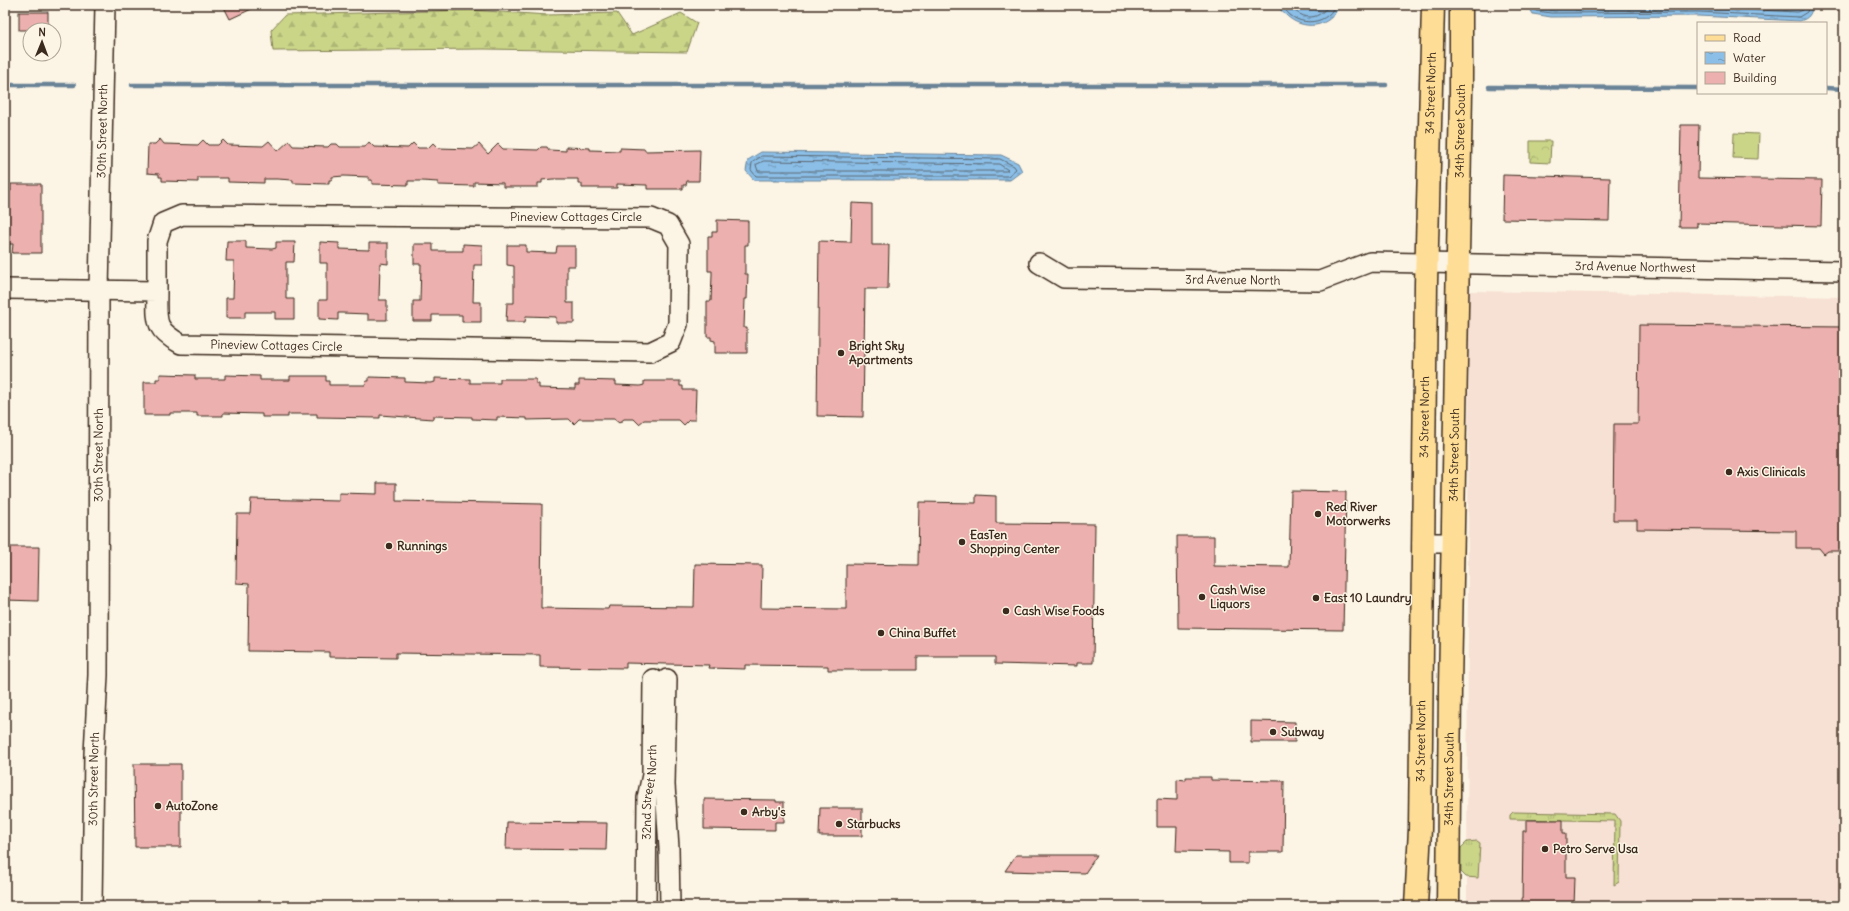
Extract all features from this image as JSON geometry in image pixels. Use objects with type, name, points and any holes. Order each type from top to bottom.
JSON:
[{"type":"main road","name":"34 Street North","points":[[1416,906],[1420,829],[1426,263],[1433,5]]},
{"type":"main road","name":"34th Street South","points":[[1448,906],[1456,264],[1461,93],[1461,5]]},
{"type":"street","name":"30th Street North","points":[[92,906],[94,754],[98,669],[99,291],[104,5]]},
{"type":"street","name":"Pineview Cottages Circle","points":[[182,215],[651,218],[668,225],[679,244],[678,324],[671,342],[650,352],[181,344],[166,336],[157,321],[157,291],[157,241],[164,223],[182,215]]},
{"type":"street","name":"3rd Avenue North","points":[[1040,263],[1064,278],[1320,281],[1370,262],[1426,263]]},
{"type":"street","name":"3rd Avenue Northwest","points":[[1426,263],[1844,271]]},
{"type":"street","points":[[5,289],[157,291]]},
{"type":"street","points":[[1422,543],[1452,543]]},
{"type":"street","name":"32nd Street North","points":[[646,906],[647,798],[652,775],[660,679],[669,848],[670,906]]},
{"type":"shaded area","points":[[1469,291],[1844,297],[1844,906],[1467,906]]},
{"type":"green space","points":[[470,10],[548,15],[617,13],[632,35],[681,13],[697,23],[687,52],[484,49],[273,51],[271,30],[285,15]]},
{"type":"green space","points":[[1734,133],[1759,134],[1758,159],[1733,158]]},
{"type":"green space","points":[[1530,141],[1551,141],[1550,163],[1530,162]]},
{"type":"green space","points":[[1513,812],[1615,814],[1620,821],[1619,882],[1614,885],[1615,821],[1510,819],[1510,815]]},
{"type":"green space","points":[[1477,841],[1480,843],[1478,878],[1466,877],[1461,872],[1461,848],[1467,842]]},
{"type":"water","points":[[1279,5],[1339,5],[1330,19],[1316,25],[1308,25],[1300,24],[1293,20],[1282,12]]},
{"type":"water","points":[[1528,5],[1813,5],[1809,16],[1800,21],[1698,16],[1551,17],[1533,14]]},
{"type":"water","points":[[761,152],[1001,155],[1018,163],[1022,171],[1010,180],[754,180],[746,171],[748,160]]},
{"type":"building","points":[[223,5],[260,5],[230,19]]},
{"type":"building","points":[[19,12],[48,12],[48,22],[22,22],[22,30],[19,30]]},
{"type":"building","points":[[1681,125],[1699,125],[1698,178],[1822,180],[1821,226],[1697,223],[1697,227],[1679,227]]},
{"type":"building","points":[[160,139],[164,144],[198,145],[203,140],[208,145],[218,145],[223,140],[228,145],[263,146],[269,141],[278,151],[289,141],[293,146],[328,147],[331,144],[337,144],[340,147],[365,147],[369,142],[374,147],[408,148],[413,143],[418,148],[428,148],[433,143],[438,148],[473,149],[479,144],[488,154],[498,144],[503,149],[538,150],[541,147],[547,147],[549,150],[566,151],[566,147],[590,148],[590,150],[620,151],[620,148],[645,149],[645,151],[700,150],[699,181],[687,181],[686,185],[683,185],[683,189],[647,189],[647,185],[617,184],[617,188],[582,188],[582,184],[578,184],[578,179],[542,180],[542,183],[538,183],[538,187],[503,187],[503,183],[474,182],[474,186],[438,185],[438,182],[422,181],[408,181],[408,185],[372,184],[372,180],[369,180],[369,177],[344,176],[332,177],[332,180],[329,180],[329,184],[293,183],[293,180],[277,179],[264,179],[264,183],[228,182],[228,178],[198,178],[198,182],[162,181],[162,177],[159,177],[159,174],[147,173],[148,144],[155,144]]},
{"type":"building","points":[[1503,175],[1610,178],[1609,221],[1502,219]]},
{"type":"building","points":[[11,184],[41,184],[41,253],[12,253],[13,244],[5,244],[5,191],[11,191]]},
{"type":"building","name":"Bright Sky Apartments","points":[[852,203],[872,204],[872,245],[889,245],[888,289],[865,289],[863,417],[817,416],[819,241],[851,242]]},
{"type":"building","points":[[717,220],[748,221],[748,245],[745,245],[745,274],[748,274],[744,328],[747,328],[747,353],[715,353],[715,341],[711,340],[711,337],[707,337],[707,301],[711,301],[712,275],[712,271],[708,271],[708,236],[712,236],[712,232],[717,232]]},
{"type":"building","points":[[227,241],[246,241],[246,248],[272,249],[276,248],[276,242],[295,242],[294,262],[286,262],[286,299],[294,299],[294,319],[275,319],[275,312],[245,312],[245,318],[226,318],[226,298],[233,298],[234,261],[226,261]]},
{"type":"building","points":[[320,242],[339,243],[339,249],[369,250],[369,243],[388,243],[388,264],[380,263],[379,300],[387,300],[387,320],[368,320],[368,314],[342,313],[338,313],[338,320],[319,319],[319,300],[327,300],[327,263],[320,263]]},
{"type":"building","points":[[414,244],[433,244],[433,251],[463,251],[463,244],[482,245],[482,265],[474,265],[473,302],[481,302],[481,322],[462,322],[462,315],[432,315],[432,321],[413,321],[413,301],[420,301],[421,264],[414,264]]},
{"type":"building","points":[[507,245],[526,245],[526,252],[552,253],[556,253],[557,246],[575,246],[575,266],[567,266],[567,303],[574,303],[574,323],[556,323],[556,317],[526,316],[525,322],[506,322],[507,303],[514,303],[514,266],[507,265]]},
{"type":"building","name":"Axis Clinicals","points":[[1639,325],[1844,327],[1844,551],[1828,551],[1824,554],[1819,548],[1796,548],[1796,531],[1637,529],[1637,520],[1613,520],[1614,424],[1638,424]]},
{"type":"building","points":[[160,374],[195,375],[195,379],[225,379],[225,375],[260,376],[260,380],[290,380],[290,376],[326,376],[326,381],[329,381],[329,385],[365,385],[366,381],[369,381],[369,377],[405,378],[405,382],[430,383],[435,382],[435,378],[470,379],[470,383],[500,383],[500,379],[536,379],[536,384],[539,384],[539,388],[575,389],[575,385],[579,385],[579,380],[616,381],[616,385],[640,386],[644,385],[644,381],[680,381],[680,386],[683,386],[683,390],[696,390],[695,420],[689,420],[684,425],[679,420],[644,420],[639,424],[634,419],[624,419],[619,423],[614,419],[579,419],[574,424],[569,419],[527,420],[527,418],[497,417],[497,420],[472,419],[472,417],[433,416],[433,419],[380,415],[380,418],[317,417],[317,414],[288,414],[288,417],[262,417],[262,414],[223,413],[223,416],[197,416],[197,413],[144,415],[144,382],[156,382],[156,379],[160,379]]},
{"type":"building","points":[[377,483],[396,483],[396,501],[542,504],[541,608],[608,609],[609,606],[694,607],[695,564],[762,565],[761,608],[846,609],[846,564],[918,565],[919,502],[976,503],[976,495],[996,496],[996,523],[1095,524],[1093,663],[1077,663],[1077,666],[995,664],[995,657],[917,657],[917,670],[828,670],[828,666],[745,665],[745,669],[708,668],[709,665],[626,663],[626,668],[540,667],[540,655],[396,653],[396,658],[329,657],[329,652],[248,651],[249,584],[236,583],[237,514],[250,514],[251,499],[339,501],[339,493],[377,494]]},
{"type":"building","points":[[1291,491],[1346,492],[1343,630],[1178,628],[1177,536],[1214,536],[1214,566],[1289,567]]},
{"type":"building","points":[[5,547],[39,547],[38,601],[5,600]]},
{"type":"building","name":"Subway","points":[[1251,721],[1295,722],[1295,742],[1251,742]]},
{"type":"building","name":"AutoZone","points":[[134,764],[181,764],[181,847],[135,847]]},
{"type":"building","points":[[1186,777],[1211,777],[1211,780],[1284,781],[1283,852],[1248,852],[1248,863],[1229,863],[1229,852],[1176,851],[1177,827],[1157,827],[1157,799],[1177,800],[1177,779],[1186,780]]},
{"type":"building","name":"Arby's","points":[[704,799],[776,800],[776,802],[784,802],[784,822],[775,822],[775,830],[704,829]]},
{"type":"building","name":"Starbucks","points":[[820,808],[862,808],[862,836],[819,836]]},
{"type":"building","points":[[1526,820],[1563,820],[1563,833],[1566,833],[1566,877],[1575,877],[1574,906],[1522,906],[1523,831],[1526,831]]},
{"type":"building","points":[[507,822],[607,823],[606,850],[506,849]]},
{"type":"building","points":[[1016,855],[1097,855],[1085,873],[1005,871]]},
{"type":"waterway","points":[[5,85],[74,85]]},
{"type":"waterway","points":[[132,85],[1386,85]]},
{"type":"waterway","points":[[1489,87],[1697,88]]},
{"type":"waterway","points":[[1827,88],[1844,89]]},
{"type":"place","name":"Bright Sky Apartments","points":[[841,353]]},
{"type":"place","name":"Axis Clinicals","points":[[1729,472]]},
{"type":"place","name":"Red River Motorwerks","points":[[1318,514]]},
{"type":"place","name":"EasTen Shopping Center","points":[[962,542]]},
{"type":"place","name":"Runnings","points":[[389,546]]},
{"type":"place","name":"Cash Wise Liquors","points":[[1202,597]]},
{"type":"place","name":"East 10 Laundry","points":[[1316,598]]},
{"type":"place","name":"Cash Wise Foods","points":[[1006,611]]},
{"type":"place","name":"China Buffet","points":[[881,633]]},
{"type":"place","name":"Subway","points":[[1273,732]]},
{"type":"place","name":"AutoZone","points":[[158,806]]},
{"type":"place","name":"Arby's","points":[[744,812]]},
{"type":"place","name":"Starbucks","points":[[839,824]]},
{"type":"place","name":"Petro Serve Usa","points":[[1545,849]]}]
